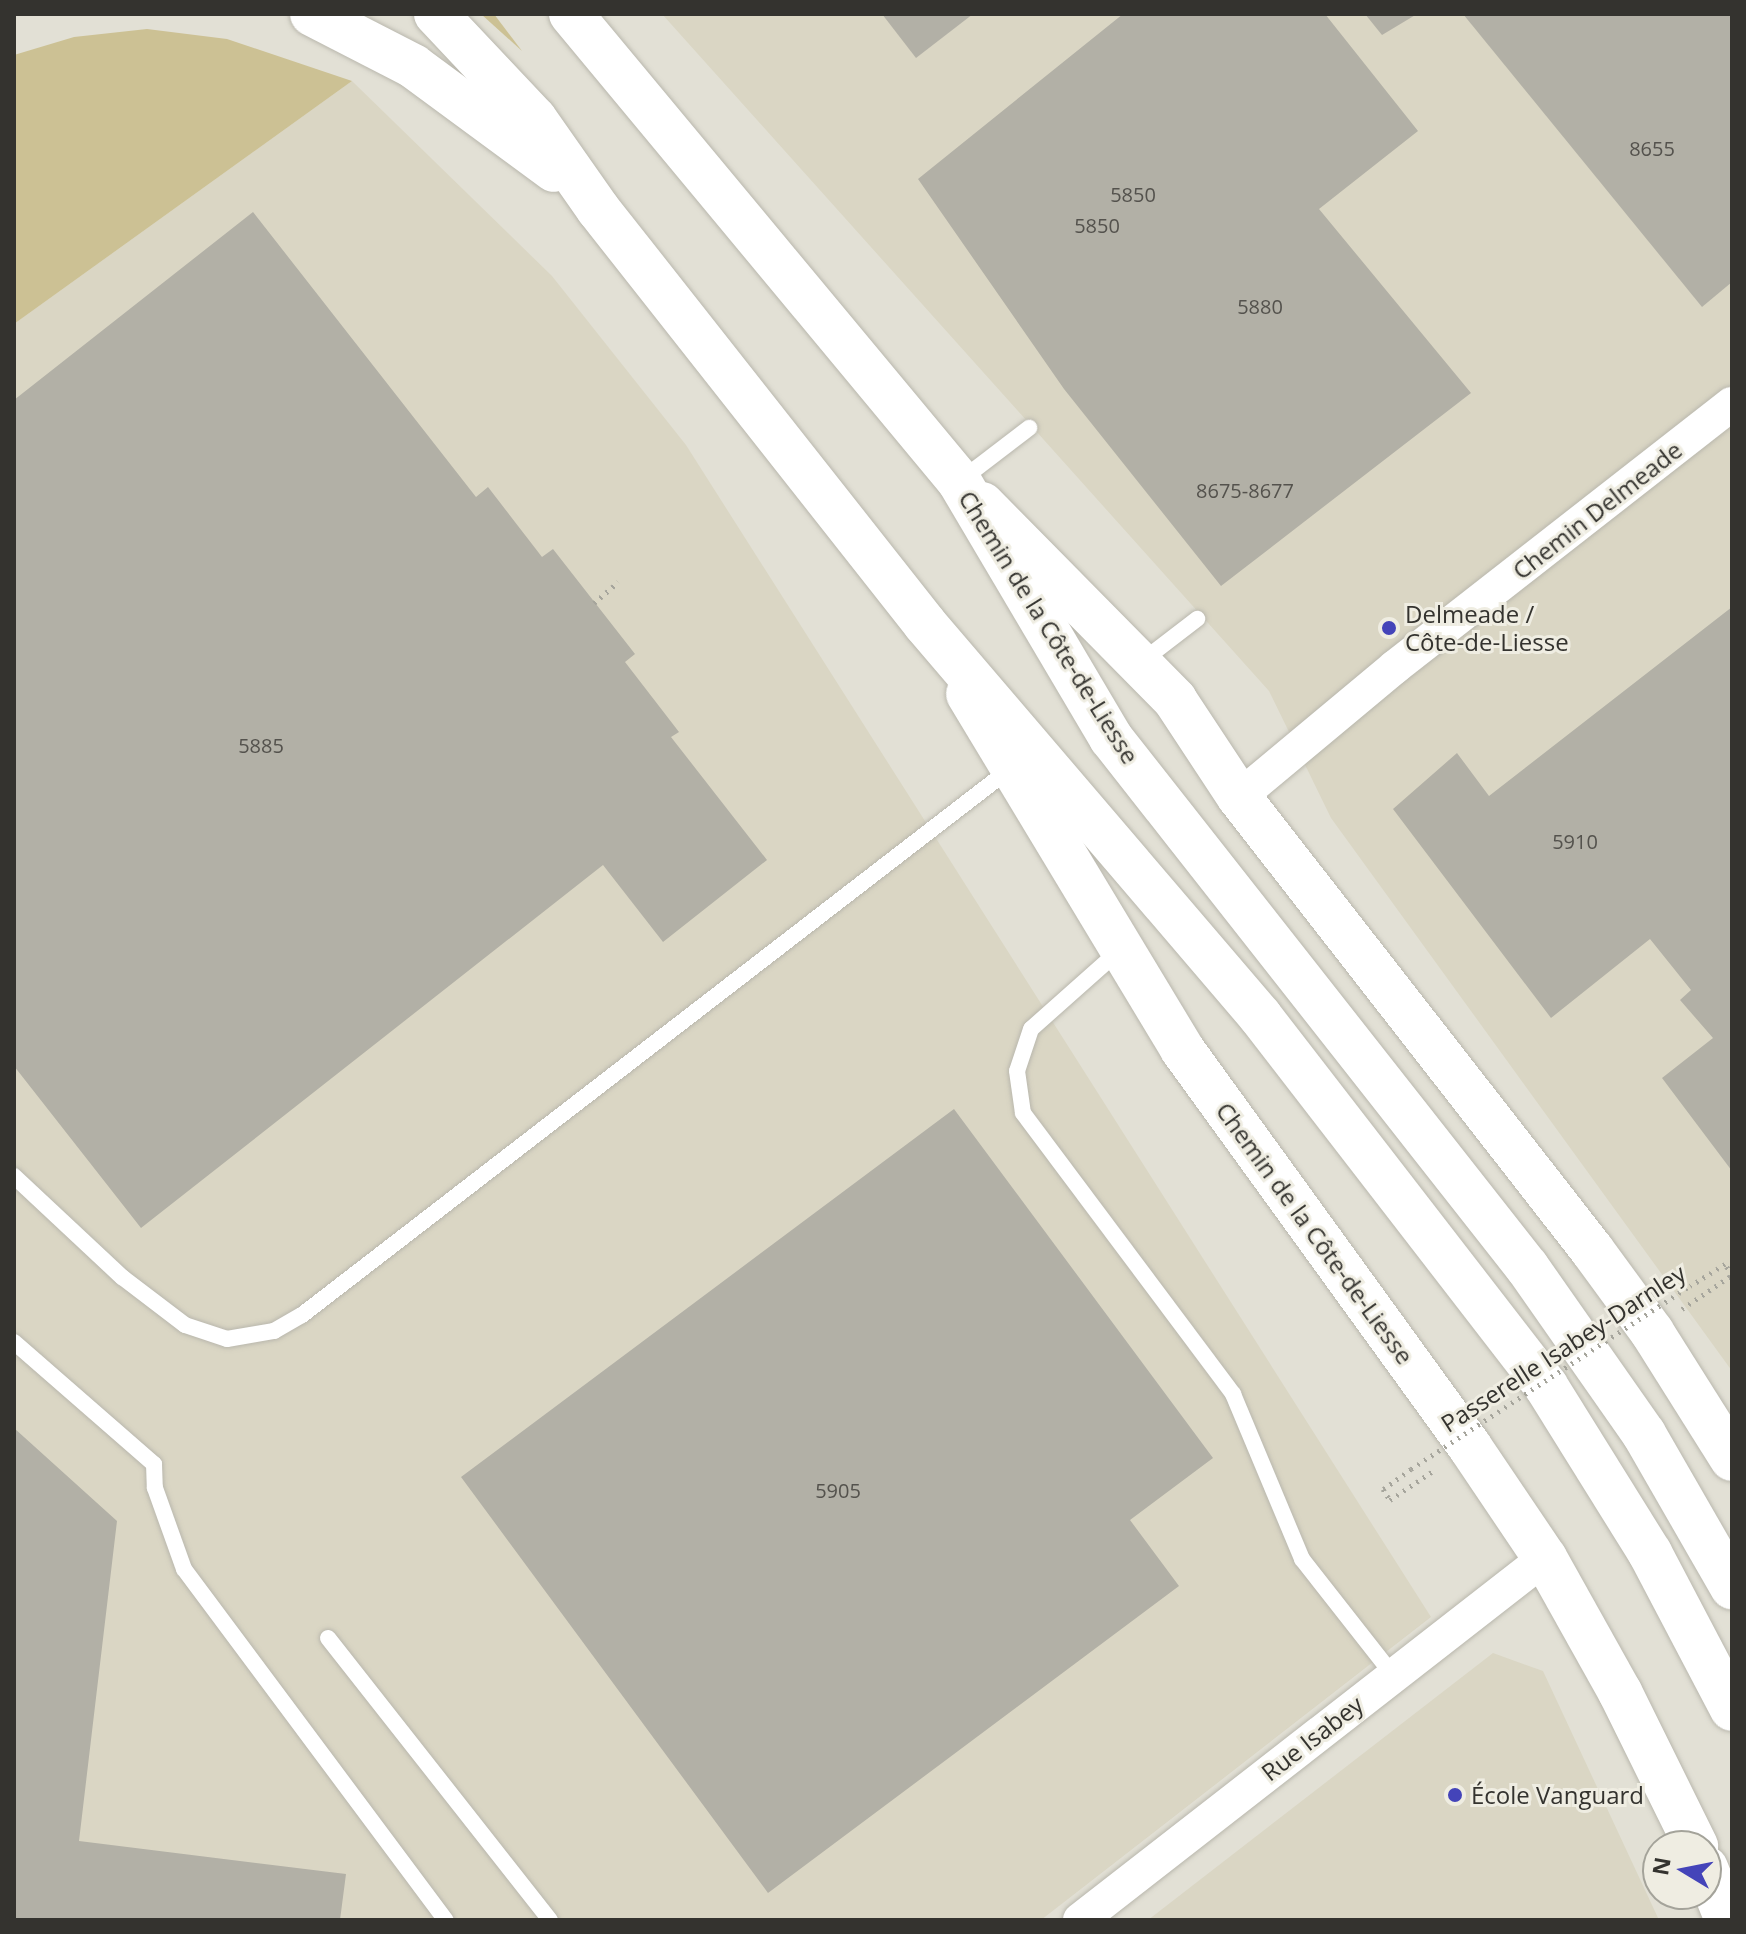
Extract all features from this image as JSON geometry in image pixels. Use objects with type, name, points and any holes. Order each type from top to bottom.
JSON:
[{"type":"main road","points":[[312,14],[386,50],[445,87],[542,159],[598,209]]},
{"type":"main road","name":"Chemin de la Côte-de-Liesse","points":[[436,14],[515,94],[598,209],[925,624],[1260,1016],[1546,1386],[1650,1553],[1732,1709]]},
{"type":"main road","name":"Chemin de la Côte-de-Liesse","points":[[571,14],[959,481],[1175,700],[1239,797],[1519,1152],[1652,1332],[1732,1459]]},
{"type":"main road","name":"Chemin de la Côte-de-Liesse","points":[[959,481],[1111,738],[1527,1267],[1635,1421],[1732,1587]]},
{"type":"main road","name":"Chemin de la Côte-de-Liesse","points":[[925,624],[1182,1049],[1470,1447],[1545,1558],[1620,1692],[1688,1830]]},
{"type":"street","name":"Chemin Delmeade","points":[[1239,797],[1395,667],[1732,404]]},
{"type":"street","name":"Rue Isabey","points":[[1080,1920],[1545,1558]]},
{"type":"lane","points":[[959,481],[1029,428]]},
{"type":"lane","points":[[1139,663],[1197,619]]},
{"type":"lane","points":[[14,1176],[122,1277],[185,1325],[227,1339],[274,1331],[302,1315],[1013,766]]},
{"type":"lane","points":[[1121,949],[1031,1029],[1017,1071],[1023,1113],[1233,1394],[1302,1559],[1393,1675]]},
{"type":"lane","points":[[14,1342],[154,1464],[155,1488],[184,1569],[446,1920]]},
{"type":"lane","points":[[328,1638],[550,1920]]},
{"type":"path","points":[[594,603],[618,582]]},
{"type":"path","name":"Passerelle Isabey-Darnley","points":[[1422,1478],[1390,1500],[1383,1489],[1725,1264],[1732,1275]]},
{"type":"path","points":[[1678,1312],[1732,1275]]},
{"type":"shaded area","points":[[481,14],[494,14],[522,51]]},
{"type":"shaded area","points":[[662,14],[1732,14],[1732,1371],[1331,818],[1269,691]]},
{"type":"shaded area","points":[[147,29],[227,39],[352,81],[14,324],[14,55],[74,37]]},
{"type":"shaded area","points":[[352,81],[552,276],[686,445],[1431,1617],[1041,1920],[14,1920],[14,324]]},
{"type":"shaded area","name":"École Vanguard","points":[[1493,1653],[1543,1671],[1642,1884],[1642,1910],[1654,1910],[1659,1920],[1148,1920]]},
{"type":"building","points":[[882,14],[973,14],[916,58]]},
{"type":"building","points":[[1123,14],[1325,14],[1418,131],[1319,209],[1471,393],[1221,586],[1064,389],[918,179]]},
{"type":"building","points":[[1365,14],[1417,14],[1382,35]]},
{"type":"building","points":[[1463,14],[1732,14],[1732,282],[1702,307]]},
{"type":"building","points":[[253,212],[476,497],[488,487],[542,557],[553,549],[635,654],[625,662],[679,732],[671,737],[767,860],[663,942],[603,865],[141,1228],[14,1066],[14,400]]},
{"type":"building","points":[[1732,607],[1732,1171],[1662,1078],[1713,1038],[1680,1000],[1691,990],[1650,939],[1551,1018],[1393,809],[1457,753],[1489,796]]},
{"type":"building","points":[[954,1109],[1213,1458],[1130,1520],[1179,1586],[768,1893],[461,1477]]},
{"type":"building","points":[[14,1428],[117,1521],[79,1841],[346,1874],[340,1920],[14,1920]]},
{"type":"place","name":"Delmeade / Côte-de-Liesse","points":[[1389,628]]},
{"type":"place","name":"École Vanguard","points":[[1455,1795]]}]
